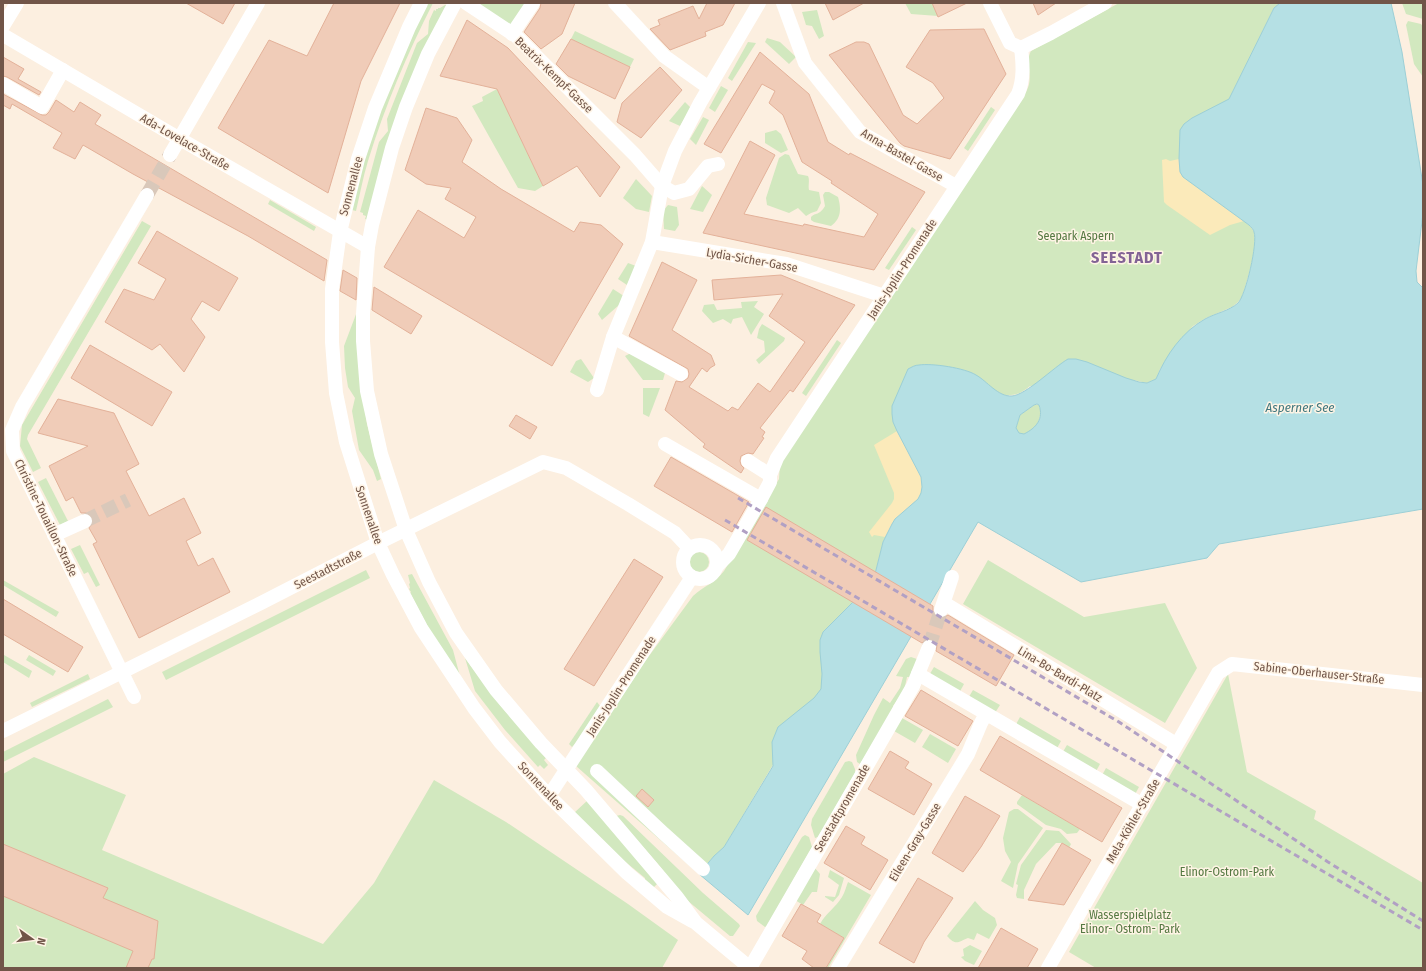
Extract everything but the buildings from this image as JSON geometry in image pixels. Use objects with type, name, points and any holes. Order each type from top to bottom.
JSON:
[{"type":"street","points":[[3,26],[17,3]]},
{"type":"street","points":[[170,156],[258,3]]},
{"type":"street","name":"Sonnenallee","points":[[421,3],[409,27],[375,108],[358,159],[340,232],[332,289],[332,342],[336,393],[346,442],[378,543],[421,628],[451,675],[500,742],[550,796],[627,873],[667,907],[696,923],[750,968]]},
{"type":"street","name":"Sonnenallee","points":[[455,3],[428,54],[406,107],[392,148],[372,224],[368,247],[363,314],[363,341],[367,391],[381,454],[406,530],[429,582],[456,633],[509,707],[586,790],[676,896],[696,923]]},
{"type":"street","name":"Beatrix-Kempf-Gasse","points":[[466,3],[512,34],[635,155],[662,186]]},
{"type":"street","points":[[512,34],[533,3]]},
{"type":"street","points":[[615,3],[664,56],[709,88]]},
{"type":"street","points":[[597,390],[613,337],[651,248],[662,186],[675,151],[709,88],[759,3]]},
{"type":"street","name":"Anna-Bastel-Gasse","points":[[783,3],[805,63],[860,132],[956,186]]},
{"type":"street","points":[[990,3],[1010,43],[1021,48],[1105,3]]},
{"type":"street","name":"Ada-Lovelace-Straße","points":[[3,35],[368,247]]},
{"type":"street","name":"Janis-Joplin-Promenade","points":[[716,567],[729,554],[761,499],[770,482],[770,475],[777,458],[1018,94],[1022,84],[1023,72],[1021,48]]},
{"type":"street","points":[[3,84],[42,107],[64,70]]},
{"type":"street","points":[[662,186],[674,193],[689,189],[708,166],[718,164]]},
{"type":"street","name":"Christine-Touaillon-Straße","points":[[134,697],[13,451],[12,430],[22,407],[147,195]]},
{"type":"street","name":"Lydia-Sicher-Gasse","points":[[651,248],[688,248],[786,264],[884,296]]},
{"type":"street","points":[[613,337],[681,374]]},
{"type":"street","points":[[665,444],[761,499]]},
{"type":"street","points":[[748,461],[770,475]]},
{"type":"street","name":"Seestadtstraße","points":[[3,731],[543,462],[566,468],[618,497],[676,533],[689,548]]},
{"type":"street","points":[[54,535],[85,521]]},
{"type":"street","points":[[699,544],[710,548],[716,556],[716,567],[709,576],[697,579],[692,577],[687,574],[683,563],[685,552],[689,548],[699,544]]},
{"type":"street","name":"Janis-Joplin-Promenade","points":[[550,796],[692,577]]},
{"type":"street","name":"Lina-Bo-Bardi-Platz","points":[[952,577],[943,607],[1176,744]]},
{"type":"street","name":"Seestadtpromenade","points":[[750,968],[913,686],[929,647]]},
{"type":"street","name":"Sabine-Oberhauser-Straße","points":[[1218,673],[1232,664],[1423,685]]},
{"type":"street","name":"Mela-Köhler-Straße","points":[[1048,968],[1218,673]]},
{"type":"street","points":[[918,674],[1143,805]]},
{"type":"street","name":"Eileen-Gray-Gasse","points":[[838,968],[968,754],[980,723],[986,714]]},
{"type":"street","points":[[597,771],[703,869]]},
{"type":"green space","points":[[428,3],[433,3],[414,41],[389,100],[368,161],[356,211],[352,210],[362,168],[384,101],[400,61]]},
{"type":"green space","points":[[475,3],[528,3],[512,28]]},
{"type":"green space","points":[[905,3],[932,3],[938,16],[911,14]]},
{"type":"green space","name":"Seepark Aspern","points":[[1119,3],[1282,3],[1274,8],[1232,93],[1216,201],[1246,222],[1253,230],[1255,236],[1252,263],[1242,297],[1232,307],[1206,318],[1193,326],[1160,369],[1156,379],[1147,383],[1133,380],[1030,386],[1018,394],[1004,395],[943,366],[920,365],[897,431],[908,452],[922,487],[922,499],[891,525],[883,542],[875,574],[829,678],[774,763],[724,847],[714,856],[699,874],[576,766],[646,660],[693,596],[717,579],[724,571],[779,479],[780,464],[1026,92],[1030,81],[1029,56],[1031,51]]},
{"type":"green space","points":[[1402,3],[1423,3],[1423,19],[1406,14]]},
{"type":"green space","points":[[447,5],[368,220],[365,219],[366,216],[360,212],[379,142],[388,131],[387,119],[417,43],[428,34],[429,21],[434,10],[436,11],[436,9]]},
{"type":"green space","points":[[817,10],[824,36],[819,39],[812,26],[806,25],[802,12]]},
{"type":"green space","points":[[1408,21],[1421,24],[1423,27],[1423,77],[1414,64],[1406,25]]},
{"type":"green space","points":[[575,31],[634,59],[630,67],[571,39]]},
{"type":"green space","points":[[767,38],[780,42],[796,57],[789,64],[765,42]]},
{"type":"green space","points":[[748,42],[756,43],[732,81],[728,78]]},
{"type":"green space","points":[[721,86],[728,90],[715,112],[709,108]]},
{"type":"green space","points":[[497,89],[543,186],[535,191],[518,188],[472,106],[483,101],[482,97]]},
{"type":"green space","points":[[685,102],[691,108],[680,126],[669,121]]},
{"type":"green space","points":[[991,107],[995,110],[968,151],[964,148]]},
{"type":"green space","points":[[703,117],[709,120],[696,145],[690,139]]},
{"type":"green space","points":[[776,130],[781,134],[788,150],[781,153],[765,143],[765,133]]},
{"type":"green space","points":[[785,154],[789,155],[798,174],[808,176],[809,190],[819,192],[821,203],[817,211],[806,216],[798,208],[789,213],[767,205],[766,198],[779,158]]},
{"type":"green space","points":[[636,179],[652,196],[649,212],[636,209],[623,198]]},
{"type":"green space","points":[[702,186],[712,195],[703,212],[690,209]]},
{"type":"green space","points":[[825,192],[829,192],[838,197],[840,205],[839,216],[835,223],[831,226],[811,220],[811,217],[819,213],[825,206],[823,195]]},
{"type":"green space","points":[[270,200],[316,227],[314,231],[268,204]]},
{"type":"green space","points":[[668,205],[677,207],[679,225],[675,231],[664,229],[663,211]]},
{"type":"green space","points":[[142,221],[151,226],[28,435],[27,439],[41,468],[33,472],[20,446],[22,425]]},
{"type":"green space","points":[[912,227],[916,230],[889,270],[885,268]]},
{"type":"green space","points":[[628,263],[636,266],[627,285],[618,279]]},
{"type":"green space","points":[[613,289],[627,298],[602,320],[598,314]]},
{"type":"green space","points":[[758,301],[754,307],[764,314],[751,335],[742,317],[733,319],[731,324],[723,319],[713,323],[702,311],[704,305],[714,304],[717,310],[742,308],[741,302]]},
{"type":"green space","points":[[358,309],[360,374],[367,424],[381,479],[377,481],[373,470],[359,450],[352,411],[355,398],[348,387],[345,368],[344,346]]},
{"type":"green space","points":[[762,324],[785,338],[784,341],[759,364],[756,360],[765,352],[764,341],[757,338]]},
{"type":"green space","points":[[837,340],[841,343],[806,396],[802,393]]},
{"type":"green space","points":[[631,353],[665,373],[663,380],[643,380],[625,356]]},
{"type":"green space","points":[[581,359],[594,378],[588,382],[570,372],[576,361]]},
{"type":"green space","points":[[643,388],[660,388],[649,417],[643,414]]},
{"type":"green space","points":[[1034,405],[1039,405],[1039,420],[1024,442],[1012,425],[1016,428],[1020,415]]},
{"type":"green space","points":[[46,478],[68,521],[60,525],[38,482]]},
{"type":"green space","points":[[80,545],[100,585],[96,587],[88,572],[84,574],[71,549]]},
{"type":"green space","points":[[695,552],[703,552],[709,558],[709,566],[703,572],[695,572],[689,566],[689,558]]},
{"type":"green space","points":[[988,560],[1084,617],[1165,603],[1197,668],[1165,723],[963,604]]},
{"type":"green space","points":[[366,570],[370,578],[166,680],[162,672]]},
{"type":"green space","points":[[412,574],[453,650],[462,684],[448,665],[410,593],[408,575]]},
{"type":"green space","points":[[3,580],[59,612],[56,617],[3,585]]},
{"type":"green space","points":[[4,655],[32,671],[29,678],[3,662]]},
{"type":"green space","points":[[29,655],[56,671],[53,676],[26,660]]},
{"type":"green space","points":[[911,657],[917,659],[912,677],[907,677],[904,691],[893,706],[895,709],[860,764],[857,762],[856,755],[874,715],[883,698],[890,703],[900,688],[903,677],[896,676],[906,659]]},
{"type":"green space","points":[[465,658],[500,705],[546,758],[544,760],[548,765],[544,769],[540,765],[538,767],[505,730],[475,691]]},
{"type":"green space","points":[[934,667],[964,684],[958,695],[928,677]]},
{"type":"green space","points":[[88,674],[90,679],[32,707],[30,703]]},
{"type":"green space","name":"Elinor-Ostrom-Park","points":[[1228,674],[1247,772],[1316,811],[1314,819],[1423,883],[1423,968],[1096,968],[1069,952]]},
{"type":"green space","points":[[973,690],[1000,705],[993,716],[967,700]]},
{"type":"green space","points":[[108,699],[113,707],[3,762],[3,752]]},
{"type":"green space","points":[[597,702],[600,706],[572,747],[569,744]]},
{"type":"green space","points":[[1020,717],[1061,741],[1055,752],[1014,728]]},
{"type":"green space","points":[[902,718],[923,730],[915,743],[894,731]]},
{"type":"green space","points":[[930,734],[956,749],[948,763],[922,747]]},
{"type":"green space","points":[[1067,745],[1100,764],[1094,775],[1061,755]]},
{"type":"green space","points":[[34,757],[126,795],[102,850],[323,944],[374,883],[434,780],[506,822],[628,904],[678,940],[662,968],[3,968],[3,774]]},
{"type":"green space","points":[[845,762],[852,762],[855,773],[818,837],[815,838],[811,825],[812,819]]},
{"type":"green space","points":[[1106,768],[1139,787],[1133,798],[1100,779]]},
{"type":"green space","points":[[1022,795],[1080,829],[1077,833],[1067,834],[1061,829],[1046,825],[1017,804]]},
{"type":"green space","points":[[588,800],[658,883],[653,888],[645,880],[645,878],[617,855],[574,813]]},
{"type":"green space","points":[[1014,809],[1018,809],[1043,828],[1018,864],[1013,888],[1001,881],[1011,862],[1005,851],[1003,838],[1009,812]]},
{"type":"green space","points":[[616,816],[623,816],[703,893],[739,924],[740,926],[733,936],[730,936],[688,901]]},
{"type":"green space","points":[[1046,830],[1059,831],[1071,844],[1069,848],[1062,843],[1056,843],[1036,864],[1024,890],[1024,899],[1017,898],[1016,895],[1018,885],[1016,884],[1021,865]]},
{"type":"green space","points":[[805,835],[809,837],[812,847],[767,926],[765,927],[757,921],[756,916],[802,837]]},
{"type":"green space","points":[[814,867],[820,874],[817,892],[812,892],[803,905],[795,900]]},
{"type":"green space","points":[[830,870],[844,878],[839,895],[833,902],[825,896],[835,897],[839,885],[828,877]]},
{"type":"green space","points":[[848,882],[871,895],[828,968],[827,967],[844,938],[820,924],[842,897]]},
{"type":"green space","points":[[975,901],[983,910],[995,918],[997,925],[989,939],[977,933],[974,940],[968,938],[959,942],[953,941],[947,936]]},
{"type":"green space","points":[[970,945],[982,951],[974,965],[965,961],[961,957],[964,956],[963,949]]},
{"type":"sand","points":[[1166,159],[1170,161],[1179,159],[1180,172],[1183,177],[1244,221],[1230,225],[1210,235],[1167,205],[1164,202],[1162,160]]},
{"type":"sand","points":[[897,431],[921,477],[921,493],[918,499],[892,524],[885,537],[874,535],[872,537],[869,532],[894,499],[894,493],[874,445]]},
{"type":"water","name":"Asperner See","points":[[1280,3],[1391,3],[1402,52],[1423,185],[1423,213],[1416,271],[1417,282],[1423,288],[1423,509],[1219,544],[1207,558],[1081,582],[978,522],[748,915],[699,874],[714,856],[724,847],[773,766],[772,742],[778,727],[814,698],[821,689],[822,674],[820,640],[823,632],[867,588],[875,574],[883,542],[892,524],[895,519],[918,499],[921,493],[921,477],[897,431],[893,422],[892,414],[892,406],[908,369],[916,365],[932,365],[964,370],[976,375],[997,391],[1007,396],[1012,396],[1025,391],[1068,359],[1076,359],[1087,362],[1126,378],[1147,383],[1156,379],[1170,353],[1189,330],[1205,319],[1231,308],[1238,303],[1248,280],[1253,257],[1255,238],[1254,231],[1249,225],[1183,177],[1180,172],[1179,159],[1180,130],[1184,124],[1192,118],[1229,99],[1274,8]],"holes":[[[1034,405],[1039,405],[1040,419],[1038,422],[1032,429],[1024,434],[1019,433],[1016,428],[1020,415]]]},
{"type":"tunnel","points":[[147,195],[170,155]]},
{"type":"tunnel","points":[[85,521],[128,500]]},
{"type":"tunnel","points":[[929,647],[941,610]]},
{"type":"railway","points":[[738,498],[1119,722],[1328,862],[1423,921]]},
{"type":"railway","points":[[725,520],[1423,930]]},
{"type":"district","name":"SEESTADT","points":[[1127,257]]},
{"type":"park label","name":"Wasserspielplatz Elinor- Ostrom- Park","points":[[1130,922]]}]
